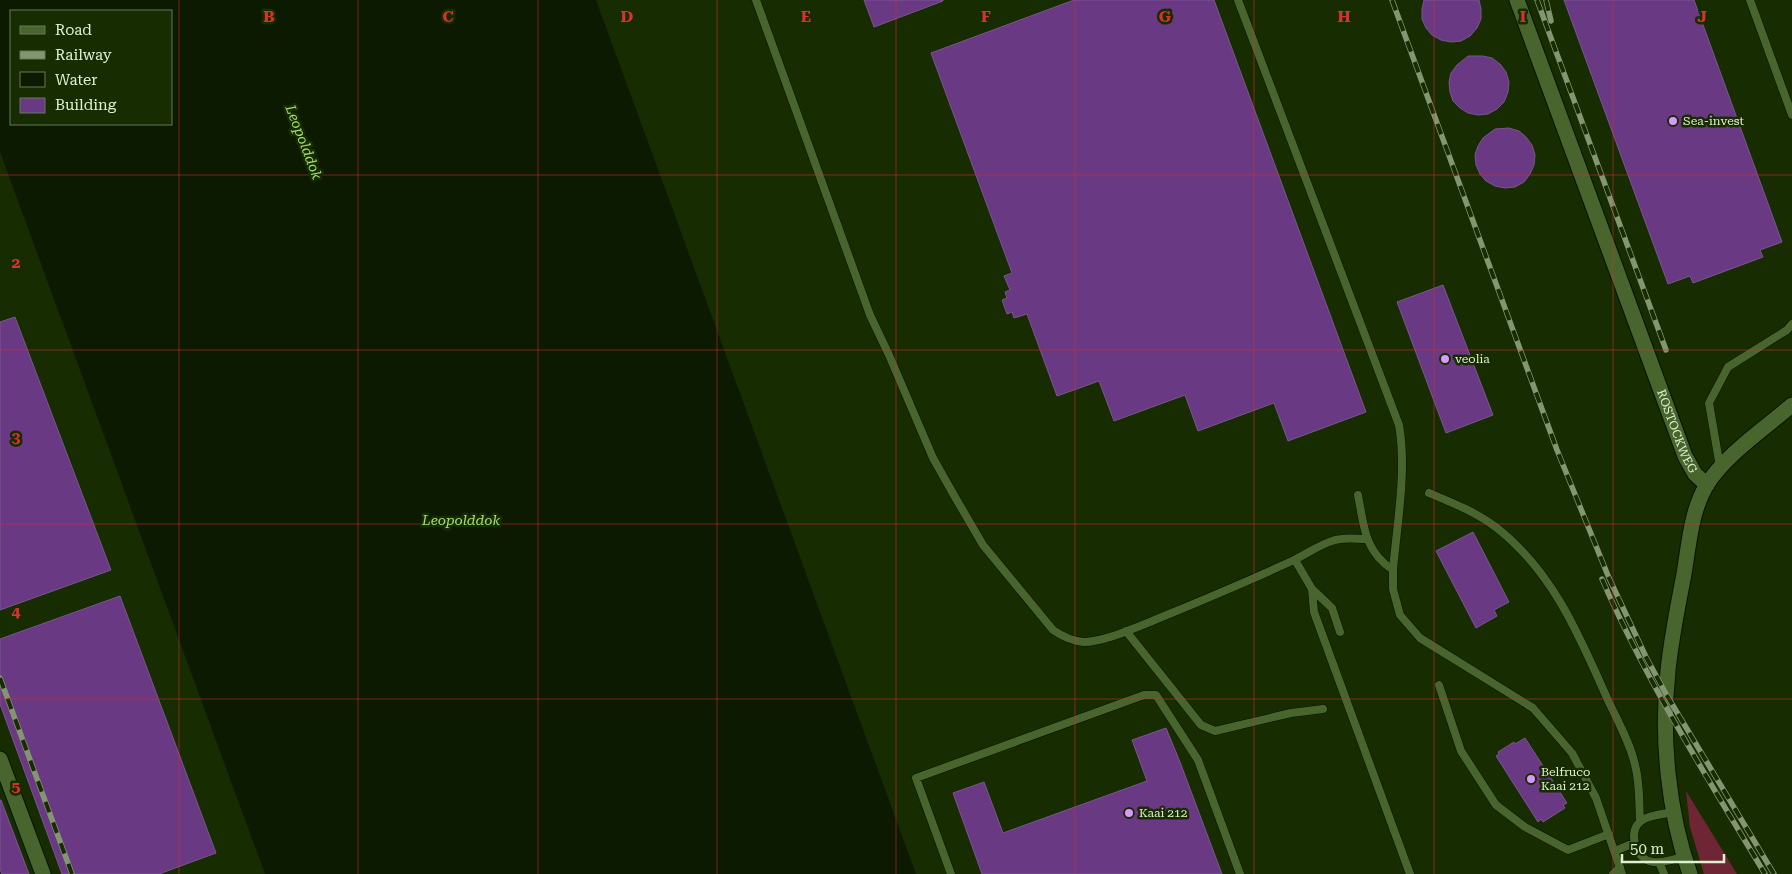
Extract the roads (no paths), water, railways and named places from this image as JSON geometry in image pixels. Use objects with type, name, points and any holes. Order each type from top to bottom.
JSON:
[{"type":"street","name":"ROSTOCKWEG","points":[[1517,0],[1685,456],[1695,474],[1707,485],[1697,505],[1692,527],[1668,671],[1665,732],[1674,812],[1684,857],[1690,874]]},
{"type":"street","points":[[1707,485],[1720,467],[1792,405]]},
{"type":"street","points":[[0,759],[43,874]]},
{"type":"lane","points":[[756,0],[870,315],[890,355],[932,458],[983,545],[1044,620],[1064,638],[1086,642],[1126,632],[1294,560],[1331,541],[1346,538],[1366,539]]},
{"type":"lane","points":[[1238,0],[1399,425],[1403,444],[1393,589],[1400,615],[1420,638],[1533,708],[1572,753],[1596,798],[1615,851],[1621,870],[1613,874]]},
{"type":"lane","points":[[1750,0],[1792,115]]},
{"type":"lane","points":[[1720,467],[1709,403],[1728,366],[1787,330],[1792,324]]},
{"type":"lane","points":[[1429,493],[1464,507],[1496,528],[1528,558],[1553,588],[1580,638],[1628,746],[1635,765],[1640,822]]},
{"type":"lane","points":[[1358,495],[1366,539],[1382,563],[1393,570]]},
{"type":"lane","points":[[1294,560],[1312,589],[1332,608],[1340,632]]},
{"type":"lane","points":[[1312,589],[1314,612],[1410,874]]},
{"type":"lane","points":[[1126,632],[1202,725],[1215,731],[1291,713],[1323,709]]},
{"type":"lane","points":[[1439,685],[1461,752],[1496,805],[1525,827],[1568,850],[1609,834]]},
{"type":"lane","points":[[951,874],[916,778],[1144,694],[1156,695],[1198,760],[1240,874]]},
{"type":"lane","points":[[1674,812],[1650,816],[1640,822],[1634,829],[1634,843],[1639,855],[1649,862],[1684,857]]},
{"type":"lane","points":[[1615,851],[1634,843]]},
{"type":"lane","points":[[1659,862],[1664,874]]},
{"type":"water","name":"Leopolddok","points":[[0,0],[596,0],[916,874],[265,874],[0,152]]},
{"type":"railway","points":[[1392,0],[1557,450],[1609,578],[1646,657],[1666,694],[1774,874]]},
{"type":"railway","points":[[1537,0],[1666,350]]},
{"type":"railway","points":[[1546,0],[1551,21]]},
{"type":"railway","points":[[1602,579],[1658,692],[1765,874]]},
{"type":"railway","points":[[0,678],[72,874]]},
{"type":"place","name":"Sea-invest","points":[[1673,121]]},
{"type":"place","name":"veolia","points":[[1445,359]]},
{"type":"place","name":"Belfruco Kaai 212","points":[[1531,779]]},
{"type":"place","name":"Kaai 212","points":[[1129,813]]}]
